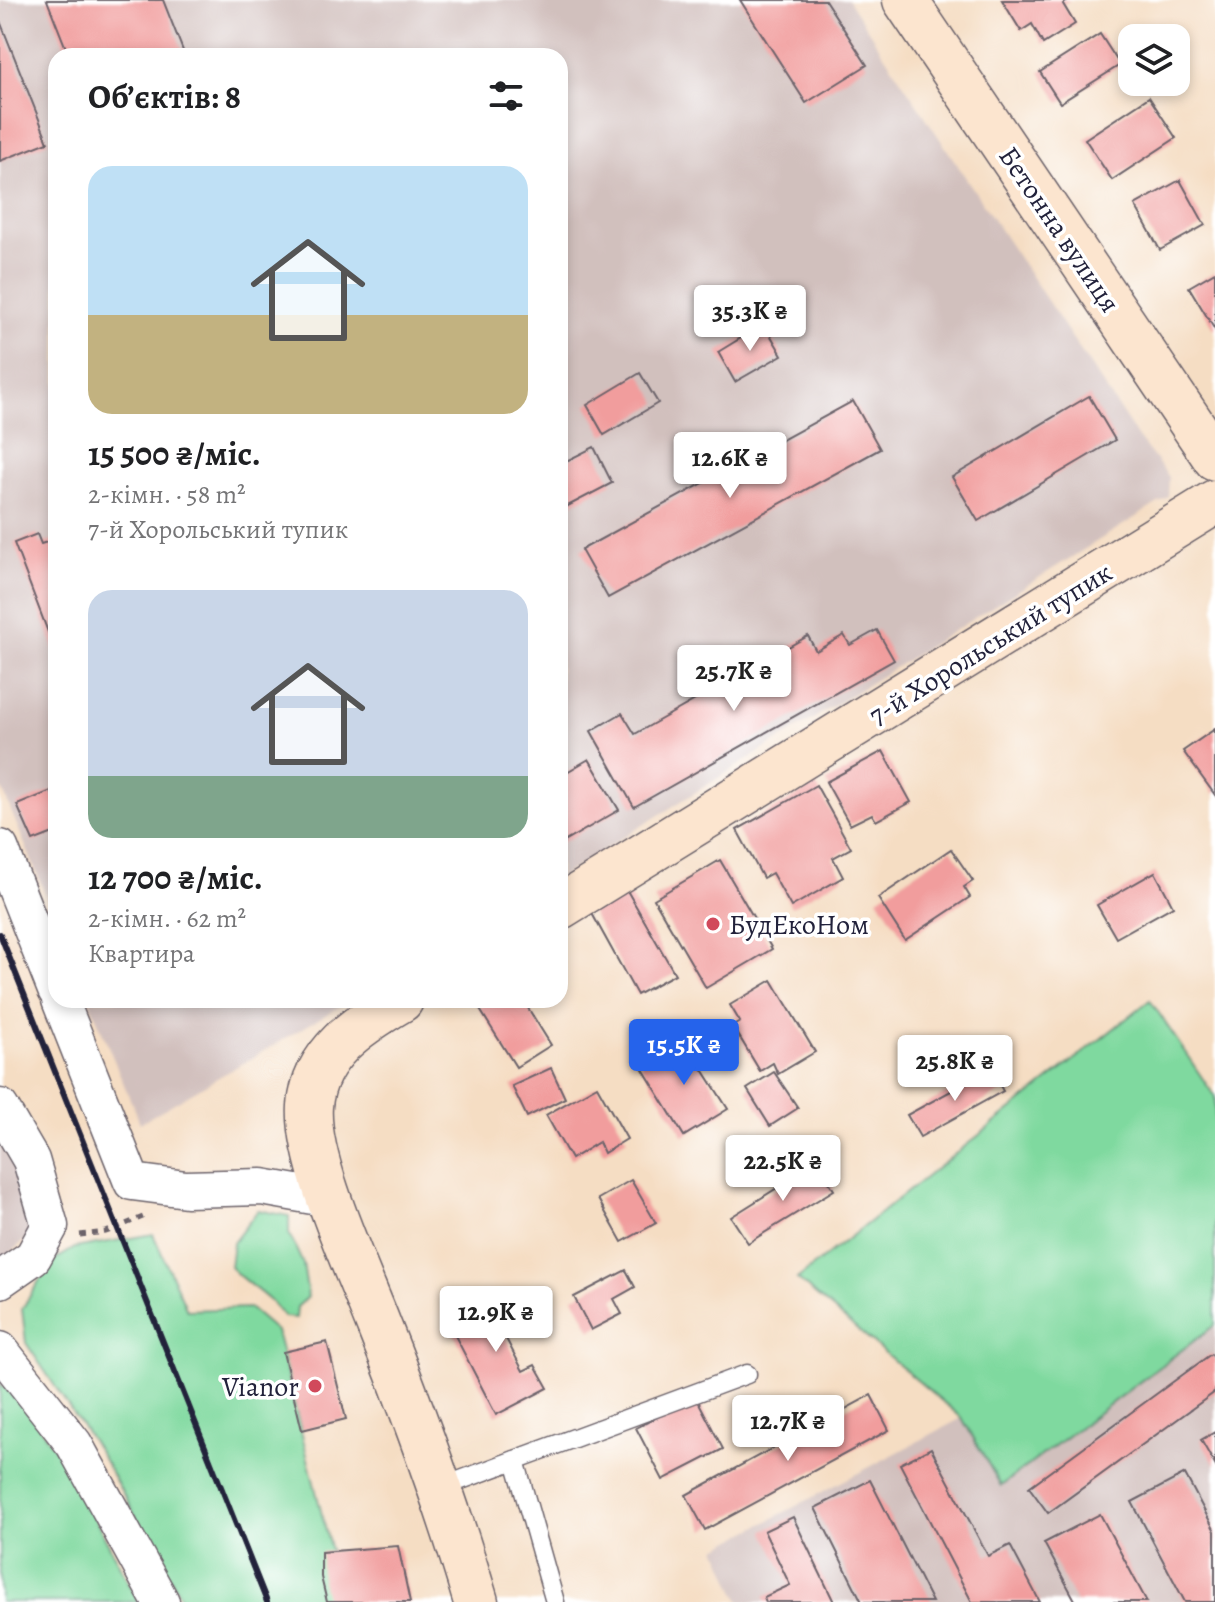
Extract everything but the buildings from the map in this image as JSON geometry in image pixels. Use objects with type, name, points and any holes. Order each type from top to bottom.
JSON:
[{"type":"street","name":"Бетонна вулиця","points":[[905,0],[1215,458]]},
{"type":"street","name":"7-й Хорольський тупик","points":[[568,902],[1215,502]]},
{"type":"street","points":[[0,848],[48,970]]},
{"type":"street","points":[[63,1008],[132,1182],[186,1189],[262,1187],[330,1199]]},
{"type":"street","points":[[389,1008],[350,1033],[326,1058],[310,1106],[313,1135],[330,1199],[442,1487],[476,1602]]},
{"type":"street","points":[[0,1107],[31,1160],[50,1226],[33,1257],[0,1280]]},
{"type":"street","points":[[0,1350],[74,1444],[161,1602]]},
{"type":"lane","points":[[442,1487],[747,1374]]},
{"type":"lane","points":[[515,1460],[555,1602]]},
{"type":"path","points":[[43,1239],[106,1232],[138,1220],[186,1189]]},
{"type":"shaded area","points":[[0,0],[848,0],[1137,436],[1169,477],[1168,497],[568,872],[568,48],[48,48],[48,901],[0,784]]},
{"type":"shaded area","points":[[92,1008],[337,1008],[140,1123]]},
{"type":"shaded area","points":[[0,1144],[28,1188],[33,1233],[0,1262]]},
{"type":"shaded area","points":[[1215,1325],[1215,1602],[740,1602],[717,1548],[962,1418],[1001,1485]]},
{"type":"green space","points":[[1150,1000],[1215,1097],[1215,1325],[1001,1486],[962,1418],[797,1279]]},
{"type":"green space","points":[[258,1210],[289,1216],[289,1234],[303,1264],[308,1297],[297,1307],[296,1318],[284,1317],[230,1267],[233,1243]]},
{"type":"green space","points":[[153,1234],[187,1310],[249,1308],[276,1331],[331,1551],[329,1576],[336,1602],[184,1602],[101,1455],[26,1343],[22,1309],[50,1263],[75,1248]]},
{"type":"green space","points":[[0,1383],[43,1431],[61,1458],[139,1602],[0,1602]]},
{"type":"railway","points":[[0,934],[267,1602]]},
{"type":"place","name":"БудЕкоНом","points":[[713,924]]},
{"type":"place","name":"Vianor","points":[[315,1386]]}]
